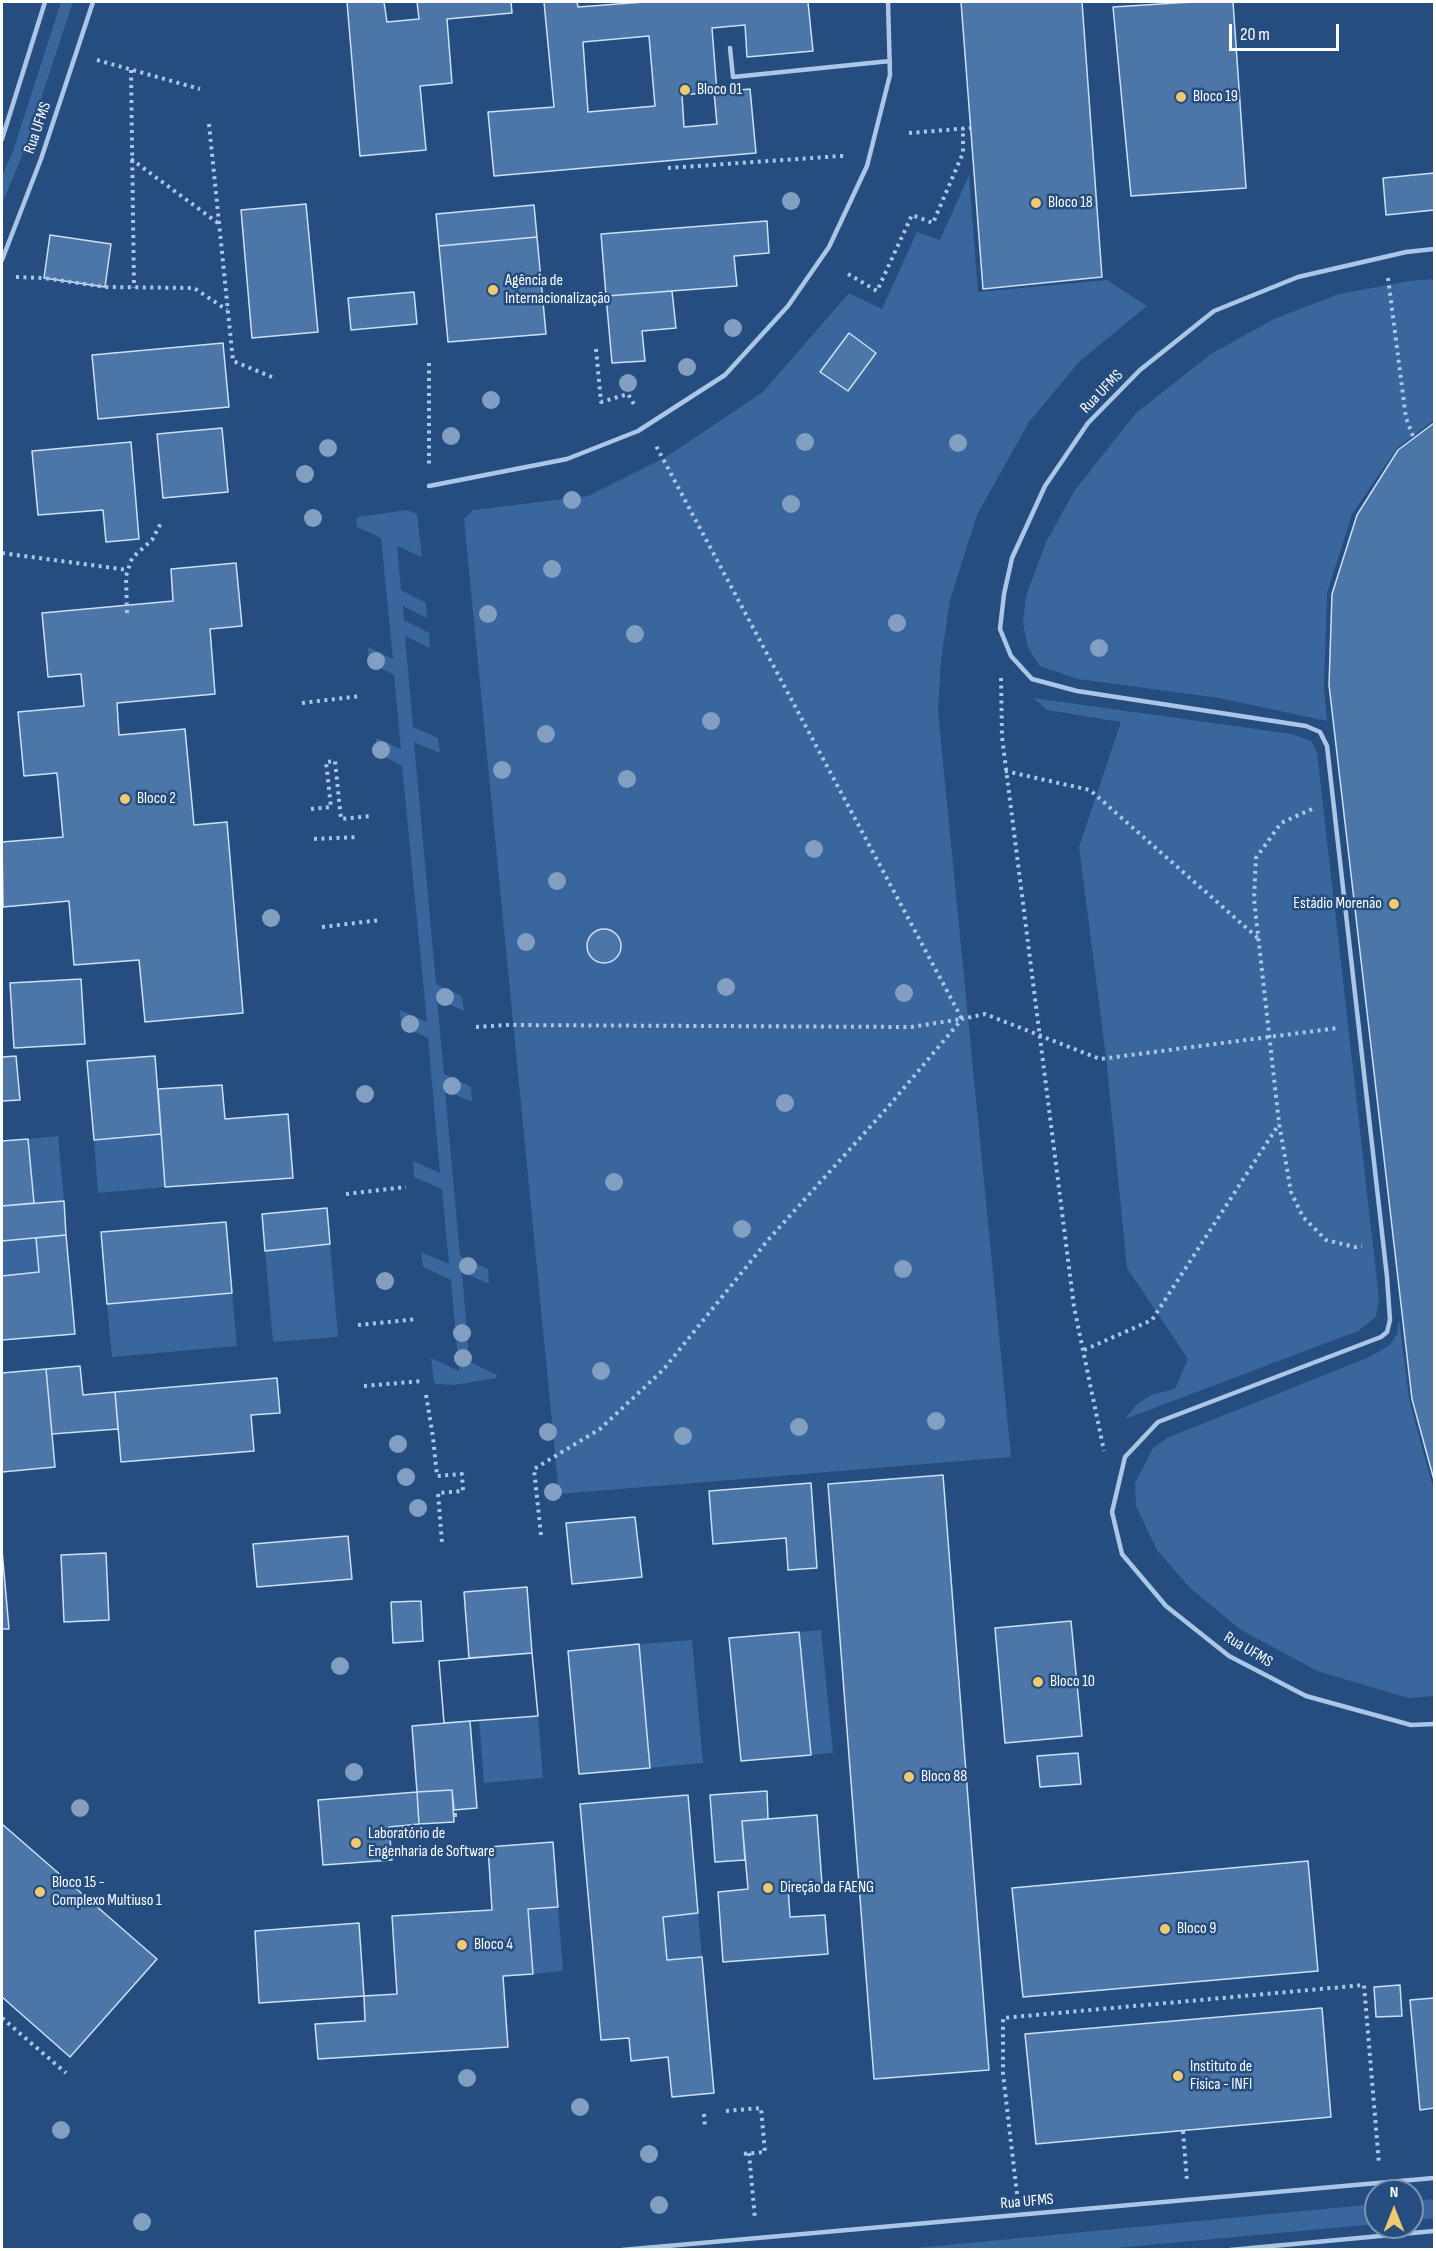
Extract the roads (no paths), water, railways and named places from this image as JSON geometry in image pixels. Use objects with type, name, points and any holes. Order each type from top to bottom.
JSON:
[{"type":"lane","name":"Rua UFMS","points":[[2,139],[45,2]]},
{"type":"lane","name":"Rua UFMS","points":[[2,260],[41,159],[93,2]]},
{"type":"lane","points":[[429,486],[567,459],[638,431],[725,375],[788,306],[829,247],[867,166],[890,75],[888,2]]},
{"type":"lane","points":[[730,48],[733,77],[890,62]]},
{"type":"lane","name":"Rua UFMS","points":[[1434,249],[1386,256],[1298,278],[1214,311],[1140,370],[1089,423],[1045,486],[1012,558],[1004,594],[1000,629],[1011,656],[1032,679],[1077,691],[1306,726],[1320,732],[1327,746],[1388,1277],[1390,1320],[1388,1332],[1381,1337],[1158,1422],[1125,1457],[1112,1512],[1122,1554],[1166,1606],[1229,1656],[1306,1696],[1411,1725],[1434,1724]]},
{"type":"lane","name":"Rua UFMS","points":[[622,2250],[1434,2178]]},
{"type":"lane","points":[[1230,2250],[1434,2231]]},
{"type":"place","name":"Bloco 01","points":[[685,90]]},
{"type":"place","name":"Bloco 19","points":[[1181,97]]},
{"type":"place","name":"Bloco 18","points":[[1036,203]]},
{"type":"place","name":"Agência de Internacionalização","points":[[493,290]]},
{"type":"place","name":"Bloco 2","points":[[125,799]]},
{"type":"place","name":"Estádio Morenão","points":[[1394,904]]},
{"type":"place","name":"Bloco 10","points":[[1038,1682]]},
{"type":"place","name":"Bloco 88","points":[[909,1777]]},
{"type":"place","name":"Laboratório de Engenharia de Software","points":[[356,1843]]},
{"type":"place","name":"Direção da FAENG","points":[[768,1888]]},
{"type":"place","name":"Bloco 15 - Complexo Multiuso 1","points":[[40,1892]]},
{"type":"place","name":"Bloco 9","points":[[1165,1929]]},
{"type":"place","name":"Bloco 4","points":[[462,1945]]},
{"type":"place","name":"Instituto de Física - INFI","points":[[1178,2076]]}]
